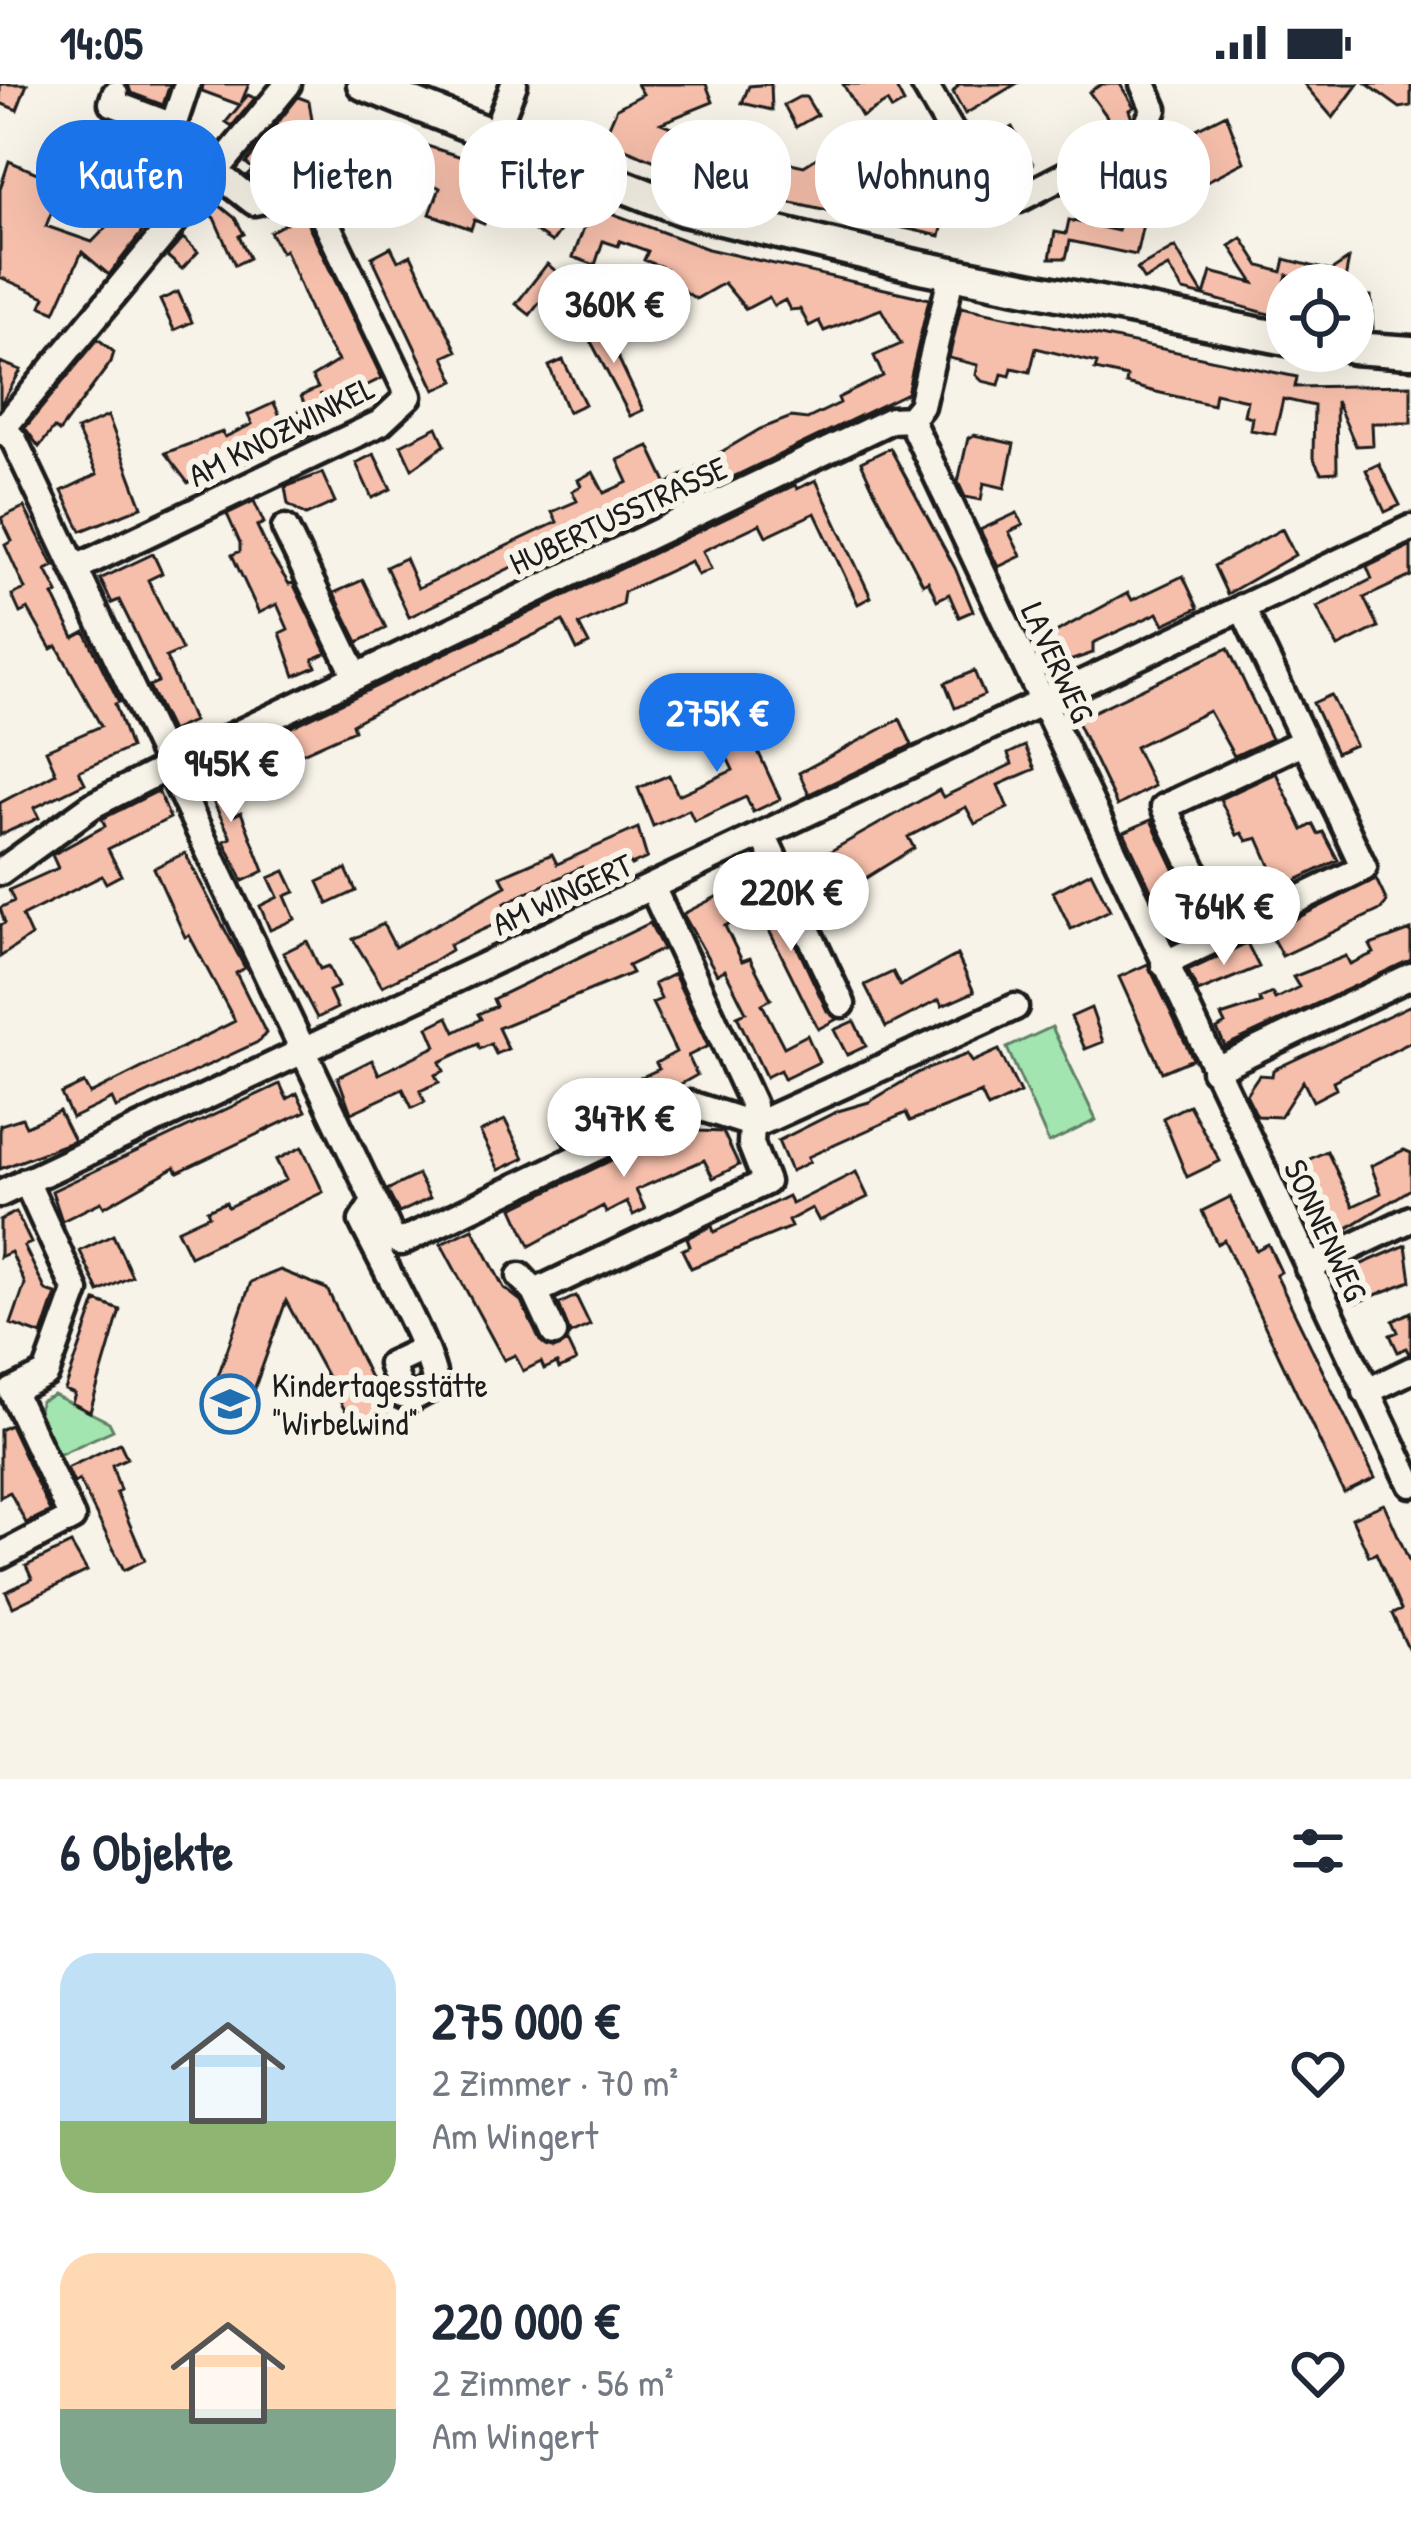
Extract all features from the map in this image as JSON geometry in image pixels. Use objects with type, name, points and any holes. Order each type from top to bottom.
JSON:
[{"type":"main road","points":[[363,84],[459,122]]},
{"type":"main road","points":[[627,188],[684,210],[952,273],[1266,335]]},
{"type":"main road","points":[[1374,349],[1411,352]]},
{"type":"street","points":[[226,163],[288,84]]},
{"type":"street","points":[[930,86],[985,189],[992,196],[1019,200],[1143,135],[1154,109],[1143,84]]},
{"type":"street","points":[[498,120],[508,86]]},
{"type":"street","points":[[116,94],[112,103],[173,126],[185,90]]},
{"type":"street","name":"AM KNOZWINKEL","points":[[76,568],[380,423],[409,396],[315,200],[302,192],[254,202],[226,179]]},
{"type":"street","points":[[171,228],[1,428],[76,568],[392,1238],[401,1242],[689,1104],[755,1125],[1016,1007]]},
{"type":"street","points":[[910,419],[921,406],[952,273]]},
{"type":"street","name":"HUBERTUSSTRASSE","points":[[0,872],[82,812],[169,766],[891,420],[910,419]]},
{"type":"street","name":"LAVERWEG","points":[[910,419],[1214,1070]]},
{"type":"street","points":[[285,528],[356,676]]},
{"type":"street","name":"AM WINGERT","points":[[0,1194],[1411,528]]},
{"type":"street","points":[[1164,964],[1364,868],[1241,607]]},
{"type":"street","points":[[1225,936],[1164,807],[1303,742]]},
{"type":"street","points":[[763,835],[842,1004]]},
{"type":"street","points":[[554,1333],[527,1284],[766,1182],[751,1144],[754,1105],[652,889]]},
{"type":"street","points":[[1214,1070],[1411,976]]},
{"type":"street","name":"SONNENWEG","points":[[1214,1070],[1411,1484]]},
{"type":"street","points":[[0,1556],[72,1518],[8,1402],[46,1374],[76,1291],[26,1181]]},
{"type":"street","points":[[374,1204],[362,1221],[423,1349]]},
{"type":"street","points":[[1308,1268],[1411,1219]]},
{"type":"street","points":[[1366,1392],[1411,1370]]},
{"type":"green space","points":[[1052,1027],[1096,1120],[1049,1143],[1007,1048]]},
{"type":"green space","points":[[54,1395],[109,1422],[113,1430],[58,1455],[37,1412],[41,1401]]},
{"type":"building","points":[[0,84],[27,84],[17,110],[0,103]]},
{"type":"building","points":[[128,84],[170,84],[163,105],[131,93]]},
{"type":"building","points":[[203,84],[249,84],[241,103],[248,95],[255,98],[232,126],[226,122],[240,105],[202,91]]},
{"type":"building","points":[[637,84],[706,84],[713,102],[668,120],[651,120],[651,159],[627,150],[627,120],[612,120],[617,108],[643,94]]},
{"type":"building","points":[[771,84],[772,110],[742,103],[749,86]]},
{"type":"building","points":[[843,84],[894,84],[904,103],[892,110],[887,102],[862,117]]},
{"type":"building","points":[[959,84],[1016,84],[965,114],[953,92]]},
{"type":"building","points":[[1102,84],[1120,84],[1134,107],[1129,110],[1132,119],[1109,120],[1089,92]]},
{"type":"building","points":[[1304,84],[1358,84],[1333,118]]},
{"type":"building","points":[[1367,84],[1411,84],[1411,106],[1400,108]]},
{"type":"building","points":[[298,97],[309,101],[312,120],[280,120]]},
{"type":"building","points":[[806,97],[817,115],[796,127],[784,105]]},
{"type":"building","points":[[1226,114],[1244,162],[1210,180],[1210,122]]},
{"type":"building","points":[[435,148],[459,156],[459,225],[435,216],[440,188],[435,185]]},
{"type":"building","points":[[815,159],[815,208],[791,203],[791,163],[804,166]]},
{"type":"building","points":[[9,161],[36,172],[36,228],[52,228],[92,242],[106,228],[145,228],[109,275],[82,252],[55,312],[41,306],[45,297],[0,277],[0,189]]},
{"type":"building","points":[[226,211],[244,234],[239,236],[249,258],[235,265],[218,228],[226,228]]},
{"type":"building","points":[[627,219],[708,249],[929,299],[907,393],[673,506],[666,492],[409,617],[386,567],[405,558],[418,588],[557,522],[552,512],[577,501],[572,491],[581,486],[578,480],[593,472],[604,493],[628,482],[618,460],[649,446],[667,484],[760,429],[791,417],[807,419],[840,403],[838,398],[883,376],[874,356],[901,344],[881,309],[824,331],[819,321],[809,326],[800,309],[790,310],[785,300],[774,306],[769,297],[746,309],[724,283],[696,299],[662,276],[665,268],[644,260],[648,251],[620,241],[618,246],[603,241],[595,265],[573,257],[584,228],[627,228]]},
{"type":"building","points":[[310,228],[382,378],[353,392],[350,386],[323,398],[320,393],[332,418],[310,429],[313,435],[295,443],[290,433],[259,447],[263,454],[239,466],[237,460],[188,483],[165,453],[222,432],[225,437],[252,424],[248,415],[274,403],[281,418],[306,408],[301,396],[318,388],[312,377],[338,361],[318,329],[285,250],[281,252],[270,232]]},
{"type":"building","points":[[530,228],[562,228],[552,242]]},
{"type":"building","points":[[904,228],[942,228],[940,236]]},
{"type":"building","points":[[1067,228],[1142,228],[1136,255],[1070,241],[1066,258],[1050,258],[1055,232],[1066,234]]},
{"type":"building","points":[[183,238],[198,252],[182,269],[167,256]]},
{"type":"building","points":[[1242,238],[1260,266],[1266,268],[1266,313],[1204,296],[1211,272],[1254,283],[1230,246]]},
{"type":"building","points":[[391,247],[398,261],[411,255],[457,351],[444,357],[455,381],[435,390],[372,257]]},
{"type":"building","points":[[1175,247],[1204,296],[1183,291],[1168,267],[1144,280],[1137,269]]},
{"type":"building","points":[[547,264],[561,275],[530,315],[516,304]]},
{"type":"building","points":[[178,292],[192,322],[174,330],[160,300]]},
{"type":"building","points":[[961,307],[1297,377],[1295,387],[1411,385],[1411,423],[1372,423],[1373,445],[1356,446],[1336,401],[1337,472],[1321,473],[1313,458],[1314,406],[1283,399],[1275,434],[1250,430],[1252,417],[1244,415],[1247,400],[1215,393],[1213,405],[1152,391],[1126,384],[1127,377],[1095,370],[1097,363],[1036,348],[1030,372],[1012,368],[1010,376],[1002,374],[999,385],[982,381],[976,375],[978,365],[949,358]]},
{"type":"building","points":[[608,320],[615,332],[608,336],[643,410],[630,416],[586,332]]},
{"type":"building","points":[[98,339],[114,352],[111,362],[59,432],[54,428],[39,447],[25,428]]},
{"type":"building","points":[[563,360],[585,404],[568,412],[549,366]]},
{"type":"building","points":[[0,362],[21,370],[0,406]]},
{"type":"building","points":[[108,416],[142,507],[81,531],[62,491],[97,474],[77,430]]},
{"type":"building","points":[[437,427],[445,445],[412,469],[401,445]]},
{"type":"building","points":[[974,435],[1014,444],[1005,488],[984,483],[981,500],[965,497],[958,482],[968,438]]},
{"type":"building","points":[[890,448],[973,611],[959,617],[949,594],[937,600],[928,581],[923,584],[871,484],[861,462]]},
{"type":"building","points":[[374,454],[391,489],[372,498],[356,463]]},
{"type":"building","points":[[1379,464],[1400,505],[1385,512],[1366,470]]},
{"type":"building","points":[[322,473],[335,502],[306,515],[288,504],[285,487]]},
{"type":"building","points":[[816,480],[871,597],[858,604],[815,513],[766,536],[760,524],[703,551],[711,569],[698,575],[691,561],[624,592],[622,605],[579,625],[589,644],[577,650],[563,621],[374,712],[352,724],[354,730],[262,771],[250,747],[795,485],[797,489]]},
{"type":"building","points":[[254,501],[264,523],[257,526],[271,556],[289,584],[293,583],[327,653],[313,659],[316,667],[295,676],[280,633],[288,629],[277,604],[259,613],[232,555],[240,551],[240,543],[227,514]]},
{"type":"building","points":[[24,507],[54,566],[46,570],[58,593],[53,595],[74,638],[85,632],[119,702],[115,704],[130,748],[79,771],[85,783],[34,808],[39,818],[0,835],[0,803],[56,773],[46,750],[101,726],[57,646],[51,649],[28,609],[20,613],[12,595],[25,589],[5,545],[12,541],[1,518]]},
{"type":"building","points":[[1017,513],[1023,525],[1009,532],[1021,556],[998,567],[980,530]]},
{"type":"building","points":[[1282,529],[1295,555],[1227,594],[1214,566]]},
{"type":"building","points":[[1411,546],[1411,576],[1364,598],[1378,627],[1338,647],[1317,607],[1372,579],[1367,567]]},
{"type":"building","points":[[153,554],[162,573],[148,580],[182,650],[166,657],[193,721],[171,731],[149,686],[158,682],[133,628],[119,600],[112,603],[100,579]]},
{"type":"building","points":[[1183,576],[1198,608],[1164,624],[1158,613],[1093,643],[1093,653],[1046,669],[1034,644],[1128,593],[1132,600]]},
{"type":"building","points":[[363,580],[386,628],[358,642],[334,593]]},
{"type":"building","points":[[1228,648],[1271,739],[1234,756],[1209,711],[1135,747],[1154,786],[1117,806],[1076,720]]},
{"type":"building","points":[[974,671],[984,695],[955,708],[945,683]]},
{"type":"building","points":[[1331,695],[1355,745],[1336,753],[1313,703]]},
{"type":"building","points":[[733,698],[752,739],[760,740],[756,747],[780,799],[753,812],[746,797],[694,821],[689,810],[653,826],[638,788],[669,775],[678,795],[733,770],[705,711]]},
{"type":"building","points":[[900,719],[912,745],[809,794],[799,773]]},
{"type":"building","points":[[1025,746],[1035,769],[998,785],[1008,808],[975,824],[966,807],[908,837],[914,848],[816,909],[797,870],[939,790],[943,797],[1012,764],[1008,754]]},
{"type":"building","points":[[212,766],[235,815],[241,812],[264,871],[243,881],[224,841],[231,838],[211,797],[204,801],[192,775]]},
{"type":"building","points":[[1276,773],[1303,830],[1313,824],[1318,834],[1323,832],[1338,860],[1280,888],[1258,838],[1247,841],[1242,833],[1237,835],[1220,799]]},
{"type":"building","points":[[158,791],[170,818],[108,849],[121,875],[106,883],[102,876],[22,916],[31,936],[0,957],[0,925],[5,923],[0,908],[14,901],[9,890],[58,868],[52,855],[105,826],[102,819]]},
{"type":"building","points":[[1151,820],[1201,926],[1174,939],[1124,832]]},
{"type":"building","points":[[638,828],[647,858],[631,865],[627,858],[586,877],[582,867],[505,903],[511,917],[449,945],[451,950],[435,960],[382,986],[353,939],[383,924],[395,947],[506,886],[501,876],[552,854],[557,864]]},
{"type":"building","points":[[185,853],[245,968],[236,973],[266,1033],[260,1041],[116,1108],[112,1099],[72,1118],[61,1094],[84,1083],[90,1094],[235,1021],[189,935],[185,937],[154,868]]},
{"type":"building","points":[[346,869],[356,891],[328,904],[318,882]]},
{"type":"building","points":[[285,871],[295,892],[285,896],[295,919],[270,930],[260,906],[278,897],[269,878]]},
{"type":"building","points":[[1091,872],[1110,910],[1071,929],[1053,892]]},
{"type":"building","points":[[1376,879],[1387,902],[1380,910],[1282,956],[1269,932]]},
{"type":"building","points":[[767,882],[827,1011],[837,1019],[818,1029],[749,890]]},
{"type":"building","points":[[722,894],[736,920],[725,926],[742,961],[750,958],[771,999],[762,1004],[784,1047],[807,1035],[819,1062],[784,1079],[780,1070],[766,1077],[737,1016],[746,1012],[725,970],[717,974],[683,914]]},
{"type":"building","points":[[650,923],[663,949],[628,966],[632,973],[498,1028],[508,1049],[496,1054],[491,1044],[480,1049],[478,1044],[440,1062],[444,1071],[435,1075],[439,1082],[420,1091],[425,1102],[412,1108],[403,1089],[351,1113],[338,1077],[372,1060],[379,1074],[436,1046],[428,1027],[448,1017],[455,1032],[496,1006],[493,999]]},
{"type":"building","points":[[1411,930],[1411,960],[1225,1046],[1217,1029],[1225,1024],[1221,1016],[1261,1003],[1259,999],[1272,993],[1275,999],[1299,987],[1293,977],[1346,956],[1350,964],[1374,953],[1370,945]]},
{"type":"building","points":[[307,941],[320,969],[328,966],[338,987],[329,991],[337,1008],[317,1018],[283,953]]},
{"type":"building","points":[[1247,943],[1259,967],[1198,992],[1188,971]]},
{"type":"building","points":[[957,955],[974,992],[942,1006],[939,1000],[886,1027],[865,985],[893,972],[900,986]]},
{"type":"building","points":[[1148,964],[1193,1059],[1162,1072],[1119,977]]},
{"type":"building","points":[[674,974],[708,1046],[688,1056],[697,1075],[626,1115],[614,1090],[659,1069],[656,1063],[676,1052],[652,1003],[661,999],[654,984]]},
{"type":"building","points":[[1411,1005],[1411,1042],[1333,1081],[1336,1089],[1313,1101],[1303,1081],[1280,1117],[1257,1116],[1246,1094],[1259,1075],[1272,1076],[1273,1070]]},
{"type":"building","points":[[1091,1008],[1103,1042],[1085,1049],[1071,1017]]},
{"type":"building","points":[[854,1021],[866,1046],[847,1055],[834,1030]]},
{"type":"building","points":[[999,1050],[1020,1093],[988,1108],[981,1093],[910,1121],[906,1113],[808,1157],[810,1162],[791,1171],[778,1141],[838,1111],[869,1102],[919,1072],[968,1054],[972,1062]]},
{"type":"building","points":[[280,1084],[287,1099],[297,1093],[306,1111],[178,1172],[175,1167],[104,1207],[101,1202],[62,1221],[52,1191]]},
{"type":"building","points":[[1189,1105],[1220,1161],[1187,1177],[1163,1118]]},
{"type":"building","points":[[59,1111],[74,1141],[0,1169],[0,1125],[22,1118],[26,1126]]},
{"type":"building","points":[[593,1115],[600,1129],[564,1146],[557,1132]]},
{"type":"building","points":[[505,1120],[524,1158],[499,1170],[480,1132]]},
{"type":"building","points":[[690,1122],[700,1131],[723,1132],[739,1165],[713,1178],[704,1160],[636,1190],[645,1209],[633,1215],[627,1202],[606,1213],[603,1206],[530,1246],[513,1208]]},
{"type":"building","points":[[302,1147],[323,1192],[190,1256],[177,1230],[209,1215],[207,1210],[226,1202],[228,1207],[286,1180],[276,1160]]},
{"type":"building","points":[[1404,1150],[1411,1153],[1411,1189],[1330,1239],[1295,1166],[1327,1151],[1353,1206],[1381,1193],[1371,1166]]},
{"type":"building","points":[[856,1172],[868,1197],[819,1221],[812,1208],[788,1221],[791,1227],[691,1268],[682,1250],[690,1246],[687,1238],[712,1226],[714,1232],[788,1196],[792,1204]]},
{"type":"building","points":[[418,1175],[430,1198],[399,1213],[387,1190]]},
{"type":"building","points":[[1230,1197],[1256,1250],[1268,1244],[1281,1272],[1276,1275],[1375,1478],[1344,1493],[1224,1240],[1217,1244],[1202,1211]]},
{"type":"building","points":[[16,1212],[31,1243],[24,1246],[46,1291],[56,1294],[42,1335],[11,1324],[25,1284],[11,1252],[0,1257],[0,1220]]},
{"type":"building","points":[[473,1229],[504,1288],[521,1301],[540,1341],[554,1349],[567,1342],[576,1361],[559,1369],[557,1363],[544,1369],[541,1362],[523,1371],[515,1355],[504,1360],[441,1244]]},
{"type":"building","points":[[113,1235],[132,1276],[99,1292],[80,1251]]},
{"type":"building","points":[[1406,1245],[1411,1281],[1355,1303],[1341,1273]]},
{"type":"building","points":[[280,1270],[327,1289],[387,1413],[354,1427],[286,1301],[247,1409],[211,1396],[251,1282]]},
{"type":"building","points":[[576,1296],[590,1325],[570,1334],[559,1304]]},
{"type":"building","points":[[96,1301],[120,1310],[90,1412],[72,1403],[75,1394],[65,1390]]},
{"type":"building","points":[[1411,1312],[1411,1354],[1406,1348],[1398,1352],[1390,1335],[1398,1332],[1393,1321]]},
{"type":"building","points":[[10,1425],[50,1511],[26,1523],[10,1492],[0,1497],[0,1430]]},
{"type":"building","points":[[120,1443],[127,1458],[112,1465],[120,1490],[116,1492],[145,1560],[124,1570],[79,1480],[74,1483],[67,1468]]},
{"type":"building","points":[[1384,1504],[1411,1565],[1411,1655],[1392,1614],[1401,1610],[1376,1553],[1369,1556],[1352,1518]]},
{"type":"building","points":[[71,1544],[87,1571],[13,1607],[6,1592],[32,1579],[26,1566]]},
{"type":"place","name":"Kindertagesstätte \"Wirbelwind\"","points":[[230,1404]]}]
